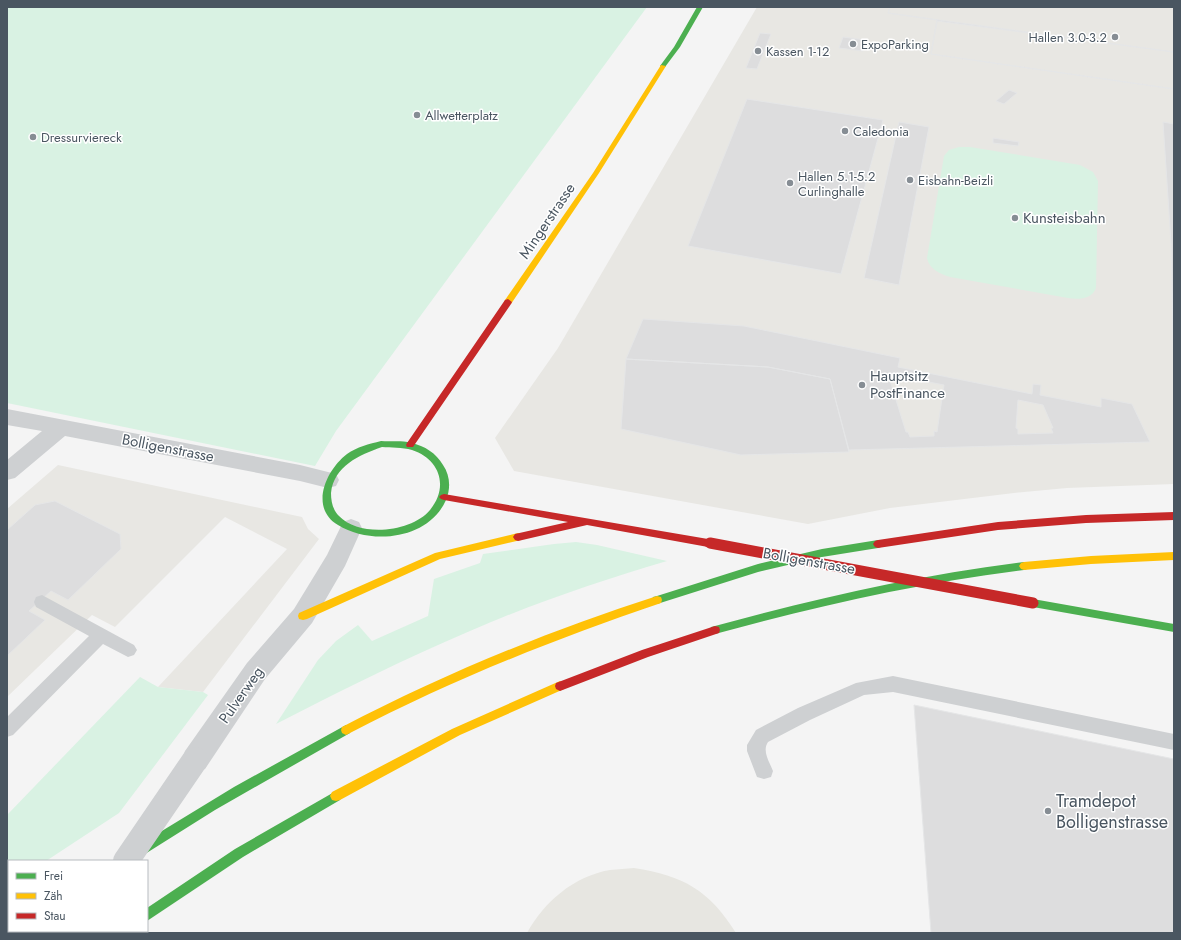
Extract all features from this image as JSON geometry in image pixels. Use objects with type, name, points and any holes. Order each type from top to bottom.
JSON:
[{"type":"main road","name":"Mingerstrasse","points":[[410,445],[596,173],[653,82],[677,47],[700,7]]},
{"type":"main road","points":[[386,444],[410,445],[430,454],[442,468],[446,485],[444,497],[430,515],[408,529],[379,534],[367,533],[351,528],[336,518],[327,504],[325,496],[328,480],[342,462],[364,449],[386,444]]},
{"type":"main road","name":"Bolligenstrasse","points":[[444,497],[708,543],[1174,628]]},
{"type":"main road","points":[[126,860],[167,832],[256,779],[358,724],[452,678],[548,638],[642,605],[758,568],[822,553],[998,526],[1086,519],[1174,516]]},
{"type":"main road","points":[[303,616],[438,556],[478,545],[586,522]]},
{"type":"main road","points":[[148,913],[189,884],[281,826],[383,768],[486,718],[572,681],[663,647],[787,610],[845,596],[920,581],[1021,566],[1109,559],[1174,556]]},
{"type":"street","name":"Bolligenstrasse","points":[[7,417],[300,473],[328,480]]},
{"type":"street","points":[[7,472],[60,428]]},
{"type":"street","name":"Pulverweg","points":[[126,860],[256,672],[303,616],[337,559],[351,528]]},
{"type":"lane","points":[[42,602],[128,650]]},
{"type":"lane","points":[[7,729],[101,635]]},
{"type":"lane","points":[[764,771],[756,751],[756,745],[762,736],[816,708],[862,688],[893,684],[1174,742]]},
{"type":"shaded area","points":[[757,7],[1174,7],[1174,484],[1067,488],[1014,493],[890,508],[808,524],[514,471],[495,438],[558,348]]},
{"type":"shaded area","points":[[58,465],[302,517],[308,529],[319,539],[203,692],[158,687],[287,549],[225,517],[115,627],[92,615],[7,697],[7,509]]},
{"type":"green space","points":[[7,7],[647,7],[336,431],[315,466],[7,403]]},
{"type":"green space","name":"Kunsteisbahn","points":[[959,147],[970,147],[1080,165],[1093,172],[1098,181],[1096,288],[1094,292],[1088,297],[1081,299],[1068,298],[950,277],[939,273],[930,265],[927,258],[944,156],[949,150]]},
{"type":"green space","points":[[576,542],[597,545],[667,561],[567,593],[494,621],[396,664],[276,724],[318,660],[336,641],[358,625],[372,641],[428,616],[434,579],[480,563],[483,554]]},
{"type":"green space","points":[[140,677],[158,687],[203,692],[208,695],[119,813],[48,860],[8,860],[7,886],[8,814]]},
{"type":"sand","points":[[634,868],[667,875],[694,887],[716,906],[736,933],[527,933],[551,901],[572,884],[597,873],[610,870]]},
{"type":"building","name":"Hallen 3.0-3.2","points":[[890,7],[1174,7],[1174,52],[888,13]]},
{"type":"building","points":[[890,7],[1174,7],[1174,89],[931,54],[937,20],[888,13]]},
{"type":"building","points":[[937,21],[1174,52],[1174,89],[931,54]]},
{"type":"building","name":"Kassen 1-12","points":[[760,33],[771,34],[757,69],[746,68]]},
{"type":"building","name":"ExpoParking","points":[[843,37],[865,40],[863,51],[839,48]]},
{"type":"building","points":[[1009,90],[1017,93],[1004,104],[996,101]]},
{"type":"building","name":"Hallen 5.1-5.2 Curlinghalle","points":[[747,99],[883,120],[841,274],[688,246]]},
{"type":"building","points":[[899,122],[929,127],[899,285],[864,278]]},
{"type":"building","points":[[1163,122],[1174,124],[1174,377],[1171,243]]},
{"type":"building","points":[[993,138],[1019,142],[1018,146],[993,143]]},
{"type":"building","name":"Hauptsitz PostFinance","points":[[643,319],[744,326],[900,358],[898,367],[1032,394],[1033,384],[1041,385],[1040,395],[1101,407],[1101,398],[1132,404],[1150,442],[849,450],[830,379],[768,367],[626,359]],"holes":[[[888,374],[944,385],[937,432],[934,431],[934,436],[910,437],[908,432],[906,432]],[[1018,400],[1043,405],[1053,428],[1051,428],[1053,433],[1018,434],[1018,429],[1016,428]]]},
{"type":"building","points":[[626,359],[768,367],[830,379],[849,452],[741,455],[621,429]]},
{"type":"building","points":[[55,501],[120,534],[121,549],[68,600],[51,591],[29,611],[45,620],[7,656],[7,530],[35,505]]},
{"type":"building","name":"Tramdepot Bolligenstrasse","points":[[914,705],[1174,759],[1174,933],[931,933]]},
{"type":"traffic: fast","points":[[663,66],[677,47],[700,7]]},
{"type":"traffic: fast","points":[[381,444],[408,445],[421,449],[436,461],[441,468],[444,477],[445,486],[439,505],[431,515],[408,529],[382,533],[355,529],[337,520],[329,510],[327,503],[328,487],[334,473],[351,456],[364,449],[381,444]]},
{"type":"traffic: fast","points":[[657,600],[758,568],[822,553],[878,544]]},
{"type":"traffic: fast","points":[[715,630],[792,609],[868,591],[907,583],[1024,566]]},
{"type":"traffic: fast","points":[[1033,603],[1174,628]]},
{"type":"traffic: fast","points":[[133,855],[211,806],[346,730]]},
{"type":"traffic: fast","points":[[148,914],[239,853],[336,796]]},
{"type":"traffic: slow","points":[[508,302],[596,173],[663,66]]},
{"type":"traffic: slow","points":[[303,616],[438,556],[518,537]]},
{"type":"traffic: slow","points":[[1024,566],[1091,560],[1174,556]]},
{"type":"traffic: slow","points":[[346,730],[421,692],[498,658],[577,627],[657,600]]},
{"type":"traffic: slow","points":[[336,796],[456,732],[560,686]]},
{"type":"traffic: jam","points":[[410,445],[508,302]]},
{"type":"traffic: jam","points":[[444,497],[708,543]]},
{"type":"traffic: jam","points":[[878,544],[998,526],[1086,519],[1174,516]]},
{"type":"traffic: jam","points":[[518,537],[586,522]]},
{"type":"traffic: jam","points":[[708,543],[1033,603]]},
{"type":"traffic: jam","points":[[560,686],[646,653],[715,630]]},
{"type":"place","name":"Hallen 3.0-3.2","points":[[1115,37]]},
{"type":"place","name":"ExpoParking","points":[[853,44]]},
{"type":"place","name":"Kassen 1-12","points":[[758,51]]},
{"type":"place","name":"Allwetterplatz","points":[[417,115]]},
{"type":"place","name":"Caledonia","points":[[845,131]]},
{"type":"place","name":"Dressurviereck","points":[[33,137]]},
{"type":"place","name":"Eisbahn-Beizli","points":[[910,180]]},
{"type":"place","name":"Hallen 5.1-5.2 Curlinghalle","points":[[790,183]]},
{"type":"place","name":"Kunsteisbahn","points":[[1015,218]]},
{"type":"place","name":"Hauptsitz PostFinance","points":[[862,385]]},
{"type":"place","name":"Tramdepot Bolligenstrasse","points":[[1048,811]]}]
